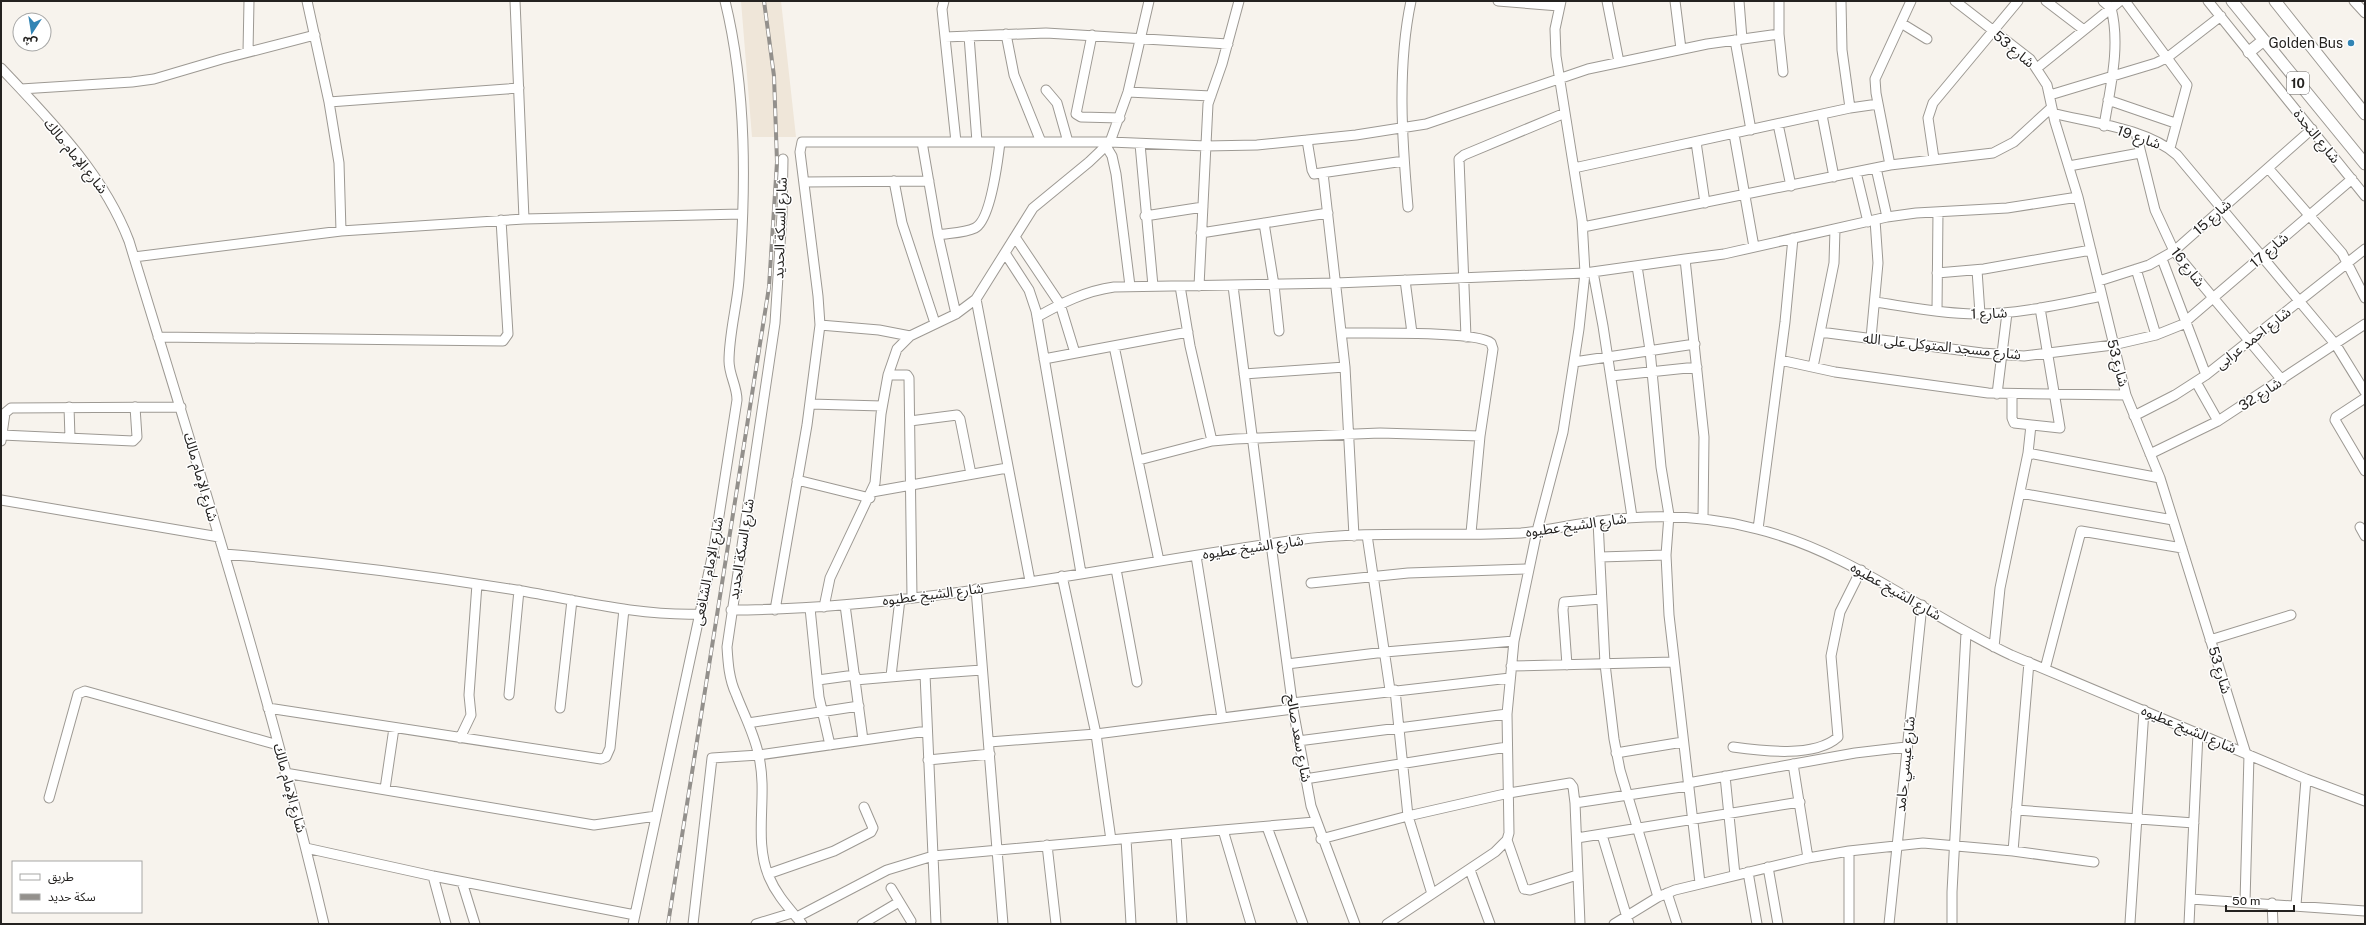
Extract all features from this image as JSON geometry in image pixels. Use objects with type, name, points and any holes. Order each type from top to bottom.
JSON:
[{"type":"main road","name":"10","points":[[2232,1],[2365,164]]},
{"type":"main road","name":"10","points":[[2274,1],[2365,114]]},
{"type":"main road","points":[[2250,52],[2264,40]]},
{"type":"street","points":[[248,52],[249,1]]},
{"type":"street","points":[[307,1],[329,102],[340,167],[342,231]]},
{"type":"street","points":[[515,1],[524,219]]},
{"type":"street","name":"شارع الإمام الشافعى","points":[[634,920],[714,548],[737,400],[736,389],[729,361],[739,285],[742,214],[742,129],[739,84],[725,1]]},
{"type":"street","points":[[944,1],[942,9],[956,142]]},
{"type":"street","points":[[824,607],[830,578],[871,495],[877,471],[877,444],[882,406],[888,375],[897,349],[910,336],[956,314],[976,300],[1028,216],[1040,202],[1108,144],[1120,118],[1128,92],[1141,39],[1148,1]]},
{"type":"street","points":[[1199,286],[1207,113],[1228,44],[1238,1]]},
{"type":"street","points":[[1408,207],[1403,129],[1405,54],[1411,1]]},
{"type":"street","points":[[1498,1],[1560,4],[1555,42],[1589,272],[1608,356],[1632,518]]},
{"type":"street","points":[[1607,1],[1619,62]]},
{"type":"street","points":[[1675,1],[1681,49]]},
{"type":"street","points":[[1739,1],[1739,40],[1751,130]]},
{"type":"street","points":[[1779,1],[1779,34],[1783,72]]},
{"type":"street","points":[[1841,1],[1843,62],[1850,108]]},
{"type":"street","points":[[1890,165],[1878,104],[1875,79],[1911,1]]},
{"type":"street","name":"شارع 53","points":[[1955,1],[2037,68],[2050,95],[2052,110],[2078,197],[2102,296],[2112,345],[2126,395],[2160,478],[2210,640],[2248,755],[2245,902]]},
{"type":"street","points":[[1934,159],[1928,118],[1929,111],[2018,1]]},
{"type":"street","points":[[2046,1],[2084,30]]},
{"type":"street","points":[[2103,1],[2111,8],[2115,34],[2112,77],[2104,126]]},
{"type":"street","points":[[2037,68],[2120,1]]},
{"type":"street","points":[[2125,1],[2168,57],[2187,85],[2175,123],[2170,148]]},
{"type":"street","name":"شارع النجدة","points":[[2208,1],[2365,196]]},
{"type":"street","points":[[2354,1],[2365,13]]},
{"type":"street","points":[[2050,95],[2143,69],[2168,57],[2221,16]]},
{"type":"street","points":[[1901,23],[1927,39]]},
{"type":"street","points":[[945,37],[1006,34],[1092,35],[1228,44]]},
{"type":"street","points":[[1006,34],[1014,75],[1041,142]]},
{"type":"street","points":[[775,610],[810,404],[820,325],[818,296],[800,147],[802,142],[1068,142],[1206,146],[1307,140],[1403,129],[1462,113],[1560,77],[1619,62],[1681,49],[1779,34]]},
{"type":"street","points":[[21,90],[147,80],[315,35]]},
{"type":"street","points":[[1092,35],[1076,114],[1081,117],[1120,118]]},
{"type":"street","points":[[969,36],[976,142]]},
{"type":"street","name":"شارع الإمام مالك","points":[[1,68],[98,180],[116,209],[134,257],[181,407],[224,554],[286,773],[324,924]]},
{"type":"street","points":[[329,102],[519,88]]},
{"type":"street","points":[[1046,90],[1057,103],[1068,142]]},
{"type":"street","points":[[1128,92],[1211,96]]},
{"type":"street","points":[[2108,100],[2175,123]]},
{"type":"street","points":[[1574,168],[1850,108],[1878,104]]},
{"type":"street","points":[[1583,227],[1705,204],[1890,165],[1980,155],[2003,149],[2014,142],[2052,110]]},
{"type":"street","name":"شارع 19","points":[[2052,110],[2104,126],[2136,133],[2170,148],[2336,345],[2365,392]]},
{"type":"street","points":[[1466,337],[1465,278],[1459,159],[1464,155],[1565,113]]},
{"type":"street","points":[[1822,115],[1834,177]]},
{"type":"street","points":[[1778,124],[1791,186]]},
{"type":"street","name":"شارع 15","points":[[2098,281],[2162,259],[2174,251],[2312,129]]},
{"type":"street","name":"شارع 16","points":[[2136,133],[2155,210],[2174,251],[2282,380]]},
{"type":"street","points":[[1734,134],[1754,247]]},
{"type":"street","points":[[1307,140],[1312,172],[1323,173],[1404,161]]},
{"type":"street","points":[[922,142],[938,236],[956,314]]},
{"type":"street","points":[[938,236],[975,228],[981,222],[991,198],[1000,142]]},
{"type":"street","points":[[1696,142],[1705,204]]},
{"type":"street","points":[[1108,144],[1114,164],[1130,286]]},
{"type":"street","points":[[1140,144],[1145,216],[1153,286]]},
{"type":"street","points":[[2069,166],[2140,153]]},
{"type":"street","name":"شارع السكة الحديد","points":[[783,158],[781,229],[775,324],[731,610],[728,639],[728,663],[735,694],[748,723],[759,756],[764,794],[761,841],[768,874],[779,896],[797,918]]},
{"type":"street","points":[[1876,168],[1887,218]]},
{"type":"street","points":[[2268,168],[2342,253],[2365,298]]},
{"type":"street","points":[[1856,172],[1871,221],[1878,251],[1871,338]]},
{"type":"street","points":[[1323,173],[1345,367],[1354,536]]},
{"type":"street","name":"شارع 17","points":[[2156,335],[2186,322],[2212,298],[2352,179]]},
{"type":"street","points":[[894,181],[905,234],[936,323]]},
{"type":"street","points":[[804,182],[929,181]]},
{"type":"street","points":[[1037,317],[1060,304],[1097,289],[1130,286],[1233,286],[1336,283],[1589,272],[1685,259],[1754,247],[1887,218],[1938,212],[2007,208],[2078,197]]},
{"type":"street","points":[[1145,216],[1203,207]]},
{"type":"street","points":[[1937,311],[1938,212]]},
{"type":"street","points":[[1201,233],[1328,213]]},
{"type":"street","points":[[134,257],[342,231],[524,219],[742,214]]},
{"type":"street","points":[[158,337],[503,341],[508,334],[501,220]]},
{"type":"street","points":[[1264,223],[1274,285],[1279,330]]},
{"type":"street","points":[[1813,367],[1834,263],[1835,229]]},
{"type":"street","points":[[1015,237],[1060,304],[1075,353]]},
{"type":"street","points":[[1758,529],[1780,360],[1793,238]]},
{"type":"street","name":"شارع احمد عرابى","points":[[2134,416],[2206,375],[2365,249]]},
{"type":"street","points":[[1937,273],[1977,270],[2091,250]]},
{"type":"street","points":[[1005,253],[1029,290],[1037,317],[1081,573]]},
{"type":"street","points":[[1685,259],[1704,437],[1703,518]]},
{"type":"street","points":[[2162,259],[2206,375]]},
{"type":"street","points":[[1637,266],[1650,350],[1661,467],[1669,516],[1666,555],[1673,662],[1700,883]]},
{"type":"street","points":[[2136,269],[2156,335]]},
{"type":"street","points":[[1977,270],[1980,314]]},
{"type":"street","points":[[1577,875],[1530,890],[1524,889],[1507,840],[1509,826],[1509,793],[1507,714],[1514,641],[1536,532],[1563,432],[1589,272]]},
{"type":"street","points":[[1406,280],[1412,334]]},
{"type":"street","points":[[1180,286],[1188,332],[1212,441]]},
{"type":"street","name":"شارع سعد صالح","points":[[1233,286],[1251,438],[1269,544],[1292,706],[1305,779],[1315,822],[1355,924]]},
{"type":"street","name":"شارع 1","points":[[1875,302],[1937,311],[1980,314],[2008,313],[2102,296]]},
{"type":"street","points":[[976,300],[1007,468],[1030,581]]},
{"type":"street","points":[[2012,394],[2012,421],[2031,426],[2060,428],[2056,394],[2040,308]]},
{"type":"street","points":[[1997,394],[2008,313]]},
{"type":"street","name":"شارع 32","points":[[2150,454],[2218,421],[2336,345],[2365,324]]},
{"type":"street","points":[[820,325],[879,330],[910,336]]},
{"type":"street","points":[[1044,359],[1188,332]]},
{"type":"street","name":"شارع مسجد المتوكل على الله","points":[[1820,332],[2002,355],[2048,354],[2112,345],[2156,335]]},
{"type":"street","points":[[1342,333],[1412,334],[1466,337],[1489,341],[1492,346],[1480,436],[1471,533]]},
{"type":"street","points":[[1574,362],[1695,344]]},
{"type":"street","points":[[1114,346],[1159,561]]},
{"type":"street","points":[[1780,360],[1813,367],[1946,388],[1997,394],[2126,395]]},
{"type":"street","points":[[1244,374],[1345,367]]},
{"type":"street","points":[[1611,376],[1697,367]]},
{"type":"street","points":[[888,375],[907,375],[909,378],[912,597]]},
{"type":"street","points":[[2196,382],[2218,421]]},
{"type":"street","points":[[2365,398],[2336,417],[2335,420],[2365,471]]},
{"type":"street","points":[[810,404],[882,406]]},
{"type":"street","points":[[135,407],[136,440],[70,438],[2,433],[5,413],[11,408],[69,407],[135,407],[181,407]]},
{"type":"street","points":[[69,407],[70,438]]},
{"type":"street","points":[[910,421],[951,414],[957,415],[960,419],[971,474]]},
{"type":"street","points":[[1994,647],[2000,588],[2028,453],[2031,426]]},
{"type":"street","points":[[1139,460],[1212,441],[1251,438],[1409,433],[1480,436]]},
{"type":"street","points":[[2028,453],[2160,478]]},
{"type":"street","points":[[797,480],[871,495],[910,486],[1007,468]]},
{"type":"street","points":[[2020,493],[2173,520]]},
{"type":"street","points":[[1,500],[219,537]]},
{"type":"street","name":"شارع الشيخ عطيوه","points":[[731,610],[810,608],[900,599],[1116,569],[1269,544],[1367,535],[1536,532],[1598,521],[1632,518],[1669,516],[1703,518],[1758,529],[1811,546],[1861,570],[1994,647],[2248,755],[2365,801]]},
{"type":"street","points":[[1598,521],[1605,664],[1616,753],[1658,898]]},
{"type":"street","points":[[2360,527],[2365,536]]},
{"type":"street","points":[[2045,669],[2081,532],[2182,548]]},
{"type":"street","points":[[1367,535],[1385,652],[1399,727],[1408,816],[1432,894]]},
{"type":"street","points":[[224,554],[337,563],[518,590],[624,610],[664,615],[699,614]]},
{"type":"street","points":[[1600,557],[1666,555]]},
{"type":"street","points":[[1196,556],[1222,718]]},
{"type":"street","points":[[1116,569],[1137,682]]},
{"type":"street","points":[[1311,583],[1374,576],[1528,569]]},
{"type":"street","points":[[1733,747],[1760,751],[1791,751],[1832,742],[1838,737],[1831,656],[1840,612],[1861,570]]},
{"type":"street","points":[[1062,576],[1096,734],[1111,840]]},
{"type":"street","points":[[460,738],[471,715],[469,695],[477,584]]},
{"type":"street","points":[[976,589],[997,849],[1000,924]]},
{"type":"street","points":[[509,695],[518,590]]},
{"type":"street","points":[[891,676],[900,599]]},
{"type":"street","points":[[1567,665],[1563,610],[1564,602],[1601,599]]},
{"type":"street","points":[[560,708],[572,600]]},
{"type":"street","points":[[844,605],[863,740]]},
{"type":"street","name":"شارع عيسي حامد","points":[[1889,924],[1898,846],[1906,747],[1922,605]]},
{"type":"street","points":[[810,608],[822,710],[830,745]]},
{"type":"street","points":[[268,708],[596,759],[606,757],[610,748],[624,610]]},
{"type":"street","points":[[2210,640],[2291,615]]},
{"type":"street","points":[[1952,924],[1954,845],[1966,632]]},
{"type":"street","points":[[1287,664],[1385,652],[1514,641]]},
{"type":"street","points":[[1511,666],[1673,662]]},
{"type":"street","points":[[2013,851],[2029,662]]},
{"type":"street","points":[[818,680],[982,670]]},
{"type":"street","points":[[925,674],[926,731],[936,924]]},
{"type":"street","points":[[989,742],[1096,734],[1222,718],[1393,690],[1510,678]]},
{"type":"street","points":[[48,798],[78,694],[85,691],[278,745]]},
{"type":"street","points":[[748,723],[822,710],[859,706]]},
{"type":"street","points":[[2130,923],[2144,710]]},
{"type":"street","points":[[1298,741],[1507,714]]},
{"type":"street","points":[[384,789],[394,728]]},
{"type":"street","points":[[693,924],[712,758],[759,756],[926,731]]},
{"type":"street","points":[[2190,924],[2198,734]]},
{"type":"street","points":[[1616,753],[1683,742]]},
{"type":"street","points":[[1305,779],[1507,747]]},
{"type":"street","points":[[1575,803],[1628,796],[1854,752],[1906,747]]},
{"type":"street","points":[[928,760],[990,754]]},
{"type":"street","points":[[1793,764],[1808,858]]},
{"type":"street","points":[[286,773],[594,825],[656,816]]},
{"type":"street","points":[[1725,776],[1735,875]]},
{"type":"street","points":[[2296,904],[2306,779]]},
{"type":"street","points":[[1321,839],[1408,816],[1509,793],[1570,783],[1573,787],[1575,803],[1580,924]]},
{"type":"street","points":[[1577,838],[1800,802]]},
{"type":"street","points":[[768,874],[834,851],[871,832],[873,828],[864,807]]},
{"type":"street","points":[[2016,810],[2137,821],[2194,823]]},
{"type":"street","points":[[756,924],[797,918],[887,870],[933,856],[997,849],[1315,822]]},
{"type":"street","points":[[1266,827],[1303,924]]},
{"type":"street","points":[[1222,830],[1251,924]]},
{"type":"street","points":[[1176,834],[1182,924]]},
{"type":"street","points":[[1602,835],[1627,921]]},
{"type":"street","points":[[1126,839],[1131,924]]},
{"type":"street","points":[[1387,924],[1470,870],[1495,852],[1507,840]]},
{"type":"street","points":[[1614,924],[1627,921],[1667,893],[1700,883],[1768,867],[1849,851],[1923,843],[2013,851],[2094,862]]},
{"type":"street","points":[[1047,845],[1056,924]]},
{"type":"street","points":[[306,848],[634,920]]},
{"type":"street","points":[[1849,851],[1849,924]]},
{"type":"street","points":[[1768,867],[1778,924]]},
{"type":"street","points":[[1470,870],[1490,924]]},
{"type":"street","points":[[1748,872],[1757,924]]},
{"type":"street","points":[[433,876],[446,924]]},
{"type":"street","points":[[462,882],[475,924]]},
{"type":"street","points":[[891,888],[910,923]]},
{"type":"street","points":[[1667,893],[1677,924]]},
{"type":"street","points":[[2191,899],[2296,904],[2365,911]]},
{"type":"street","points":[[862,924],[899,902]]},
{"type":"street","points":[[2272,903],[2272,924]]},
{"type":"shaded area","points":[[741,1],[781,1],[796,137],[752,137]]},
{"type":"railway","points":[[668,924],[769,287],[777,162],[774,76],[764,1]]},
{"type":"place","name":"Golden Bus","points":[[2351,43]]}]
